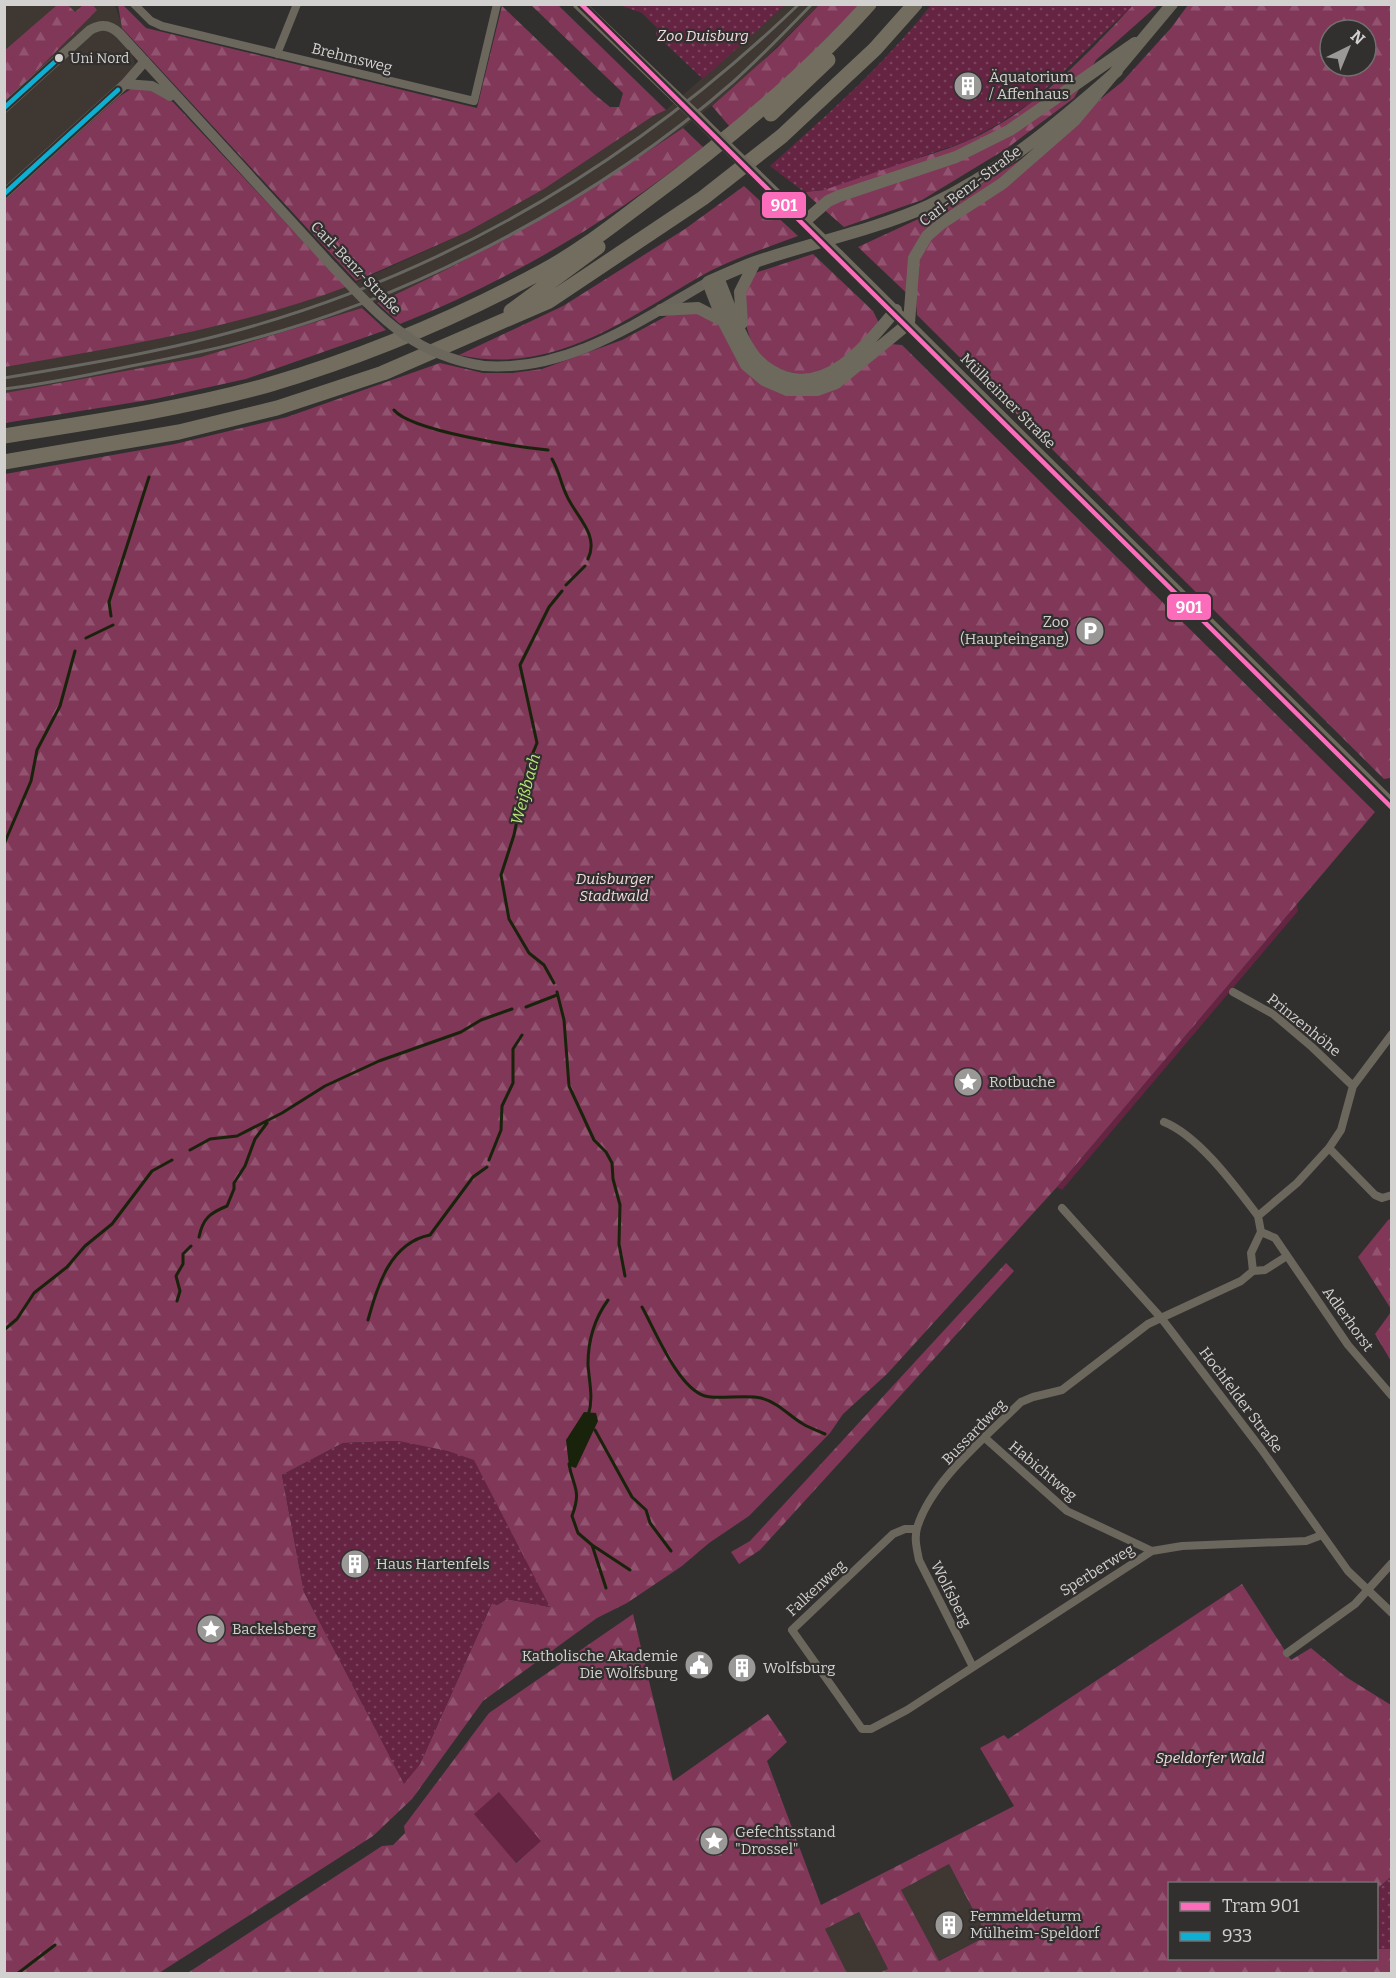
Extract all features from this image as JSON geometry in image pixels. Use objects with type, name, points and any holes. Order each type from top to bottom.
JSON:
[{"type":"highway","points":[[4,436],[163,408],[267,385],[370,350],[439,321],[544,270],[609,228],[692,167],[763,108],[869,4]]},
{"type":"highway","points":[[490,327],[707,168],[801,88],[880,4]]},
{"type":"highway","points":[[4,462],[179,432],[277,408],[383,373],[549,301],[703,198],[783,136],[875,49],[915,4]]},
{"type":"main road","name":"Mülheimer Straße","points":[[579,4],[896,310],[1391,804]]},
{"type":"main road","name":"Mülheimer Straße","points":[[586,4],[601,24]]},
{"type":"main road","name":"Carl-Benz-Straße","points":[[909,323],[914,258],[927,236],[1019,169],[1076,120],[1151,33],[1172,4]]},
{"type":"main road","points":[[807,225],[828,201],[956,157],[1010,130],[1151,33]]},
{"type":"main road","name":"Carl-Benz-Straße","points":[[713,280],[755,262],[870,227],[926,206],[964,187],[1020,152],[1117,71]]},
{"type":"main road","points":[[743,336],[740,292],[755,262]]},
{"type":"main road","points":[[713,280],[723,321],[741,358],[754,373],[775,386],[796,391],[817,390],[844,378],[909,323]]},
{"type":"main road","points":[[713,280],[756,358],[770,370],[790,378],[815,378],[844,364],[896,310]]},
{"type":"main road","points":[[661,310],[698,308],[723,321]]},
{"type":"street","name":"Brehmsweg","points":[[134,4],[151,21],[162,26],[474,101],[497,4]]},
{"type":"street","points":[[277,54],[297,4]]},
{"type":"street","name":"Carl-Benz-Straße","points":[[4,108],[98,26],[106,25],[117,31],[368,305],[405,338],[437,354],[484,366],[526,365],[555,358],[621,332],[713,280]]},
{"type":"street","points":[[4,194],[125,84],[145,62]]},
{"type":"street","name":"Carl-Benz-Straße","points":[[125,84],[157,88],[187,110]]},
{"type":"street","name":"Prinzenhöhe","points":[[1233,992],[1273,1014],[1353,1086]]},
{"type":"street","points":[[1258,1216],[1297,1184],[1329,1148],[1341,1130],[1353,1086],[1392,1034]]},
{"type":"street","points":[[1164,1122],[1176,1127],[1209,1158],[1258,1216],[1261,1232],[1251,1253],[1253,1271]]},
{"type":"street","points":[[1329,1148],[1375,1195],[1382,1198],[1392,1195]]},
{"type":"street","name":"Hochfelder Straße","points":[[1062,1208],[1162,1319],[1262,1450],[1322,1535],[1367,1592],[1392,1613]]},
{"type":"street","points":[[1162,1319],[1240,1281],[1253,1271],[1265,1270],[1287,1256],[1275,1238],[1261,1232]]},
{"type":"street","name":"Adlerhorst","points":[[1287,1256],[1348,1346],[1392,1396]]},
{"type":"street","name":"Bussardweg","points":[[916,1530],[935,1492],[1021,1402],[1062,1390],[1148,1324],[1162,1319]]},
{"type":"street","name":"Habichtweg","points":[[985,1438],[1067,1511],[1152,1551]]},
{"type":"street","name":"Falkenweg","points":[[916,1530],[905,1529],[893,1534],[792,1630],[862,1729],[871,1729],[907,1710],[973,1667]]},
{"type":"street","name":"Wolfsberg","points":[[916,1530],[915,1542],[919,1560],[973,1667]]},
{"type":"street","name":"Sperberweg","points":[[973,1667],[1152,1551],[1182,1546],[1306,1541],[1322,1535]]},
{"type":"street","points":[[1287,1653],[1355,1604],[1392,1563]]},
{"type":"shaded area","points":[[5,5],[115,5],[135,63],[120,96],[5,200]]},
{"type":"shaded area","points":[[785,5],[819,5],[737,86],[683,128],[557,210],[428,280],[345,315],[201,357],[5,393],[5,367],[90,352],[250,317],[346,287],[467,232],[544,189],[653,116],[666,110]]},
{"type":"shaded area","points":[[584,1412],[596,1413],[598,1421],[576,1468],[569,1466],[566,1440]]},
{"type":"shaded area","points":[[949,1864],[987,1936],[938,1961],[901,1890]]},
{"type":"shaded area","points":[[859,1912],[888,1969],[879,1973],[847,1973],[825,1929]]},
{"type":"green space","name":"Zoo Duisburg","points":[[785,4],[703,79],[656,35],[657,28],[642,13],[619,5]]},
{"type":"green space","points":[[57,5],[68,5],[75,12],[83,5],[93,5],[97,10],[5,103],[4,51]]},
{"type":"green space","points":[[118,5],[123,5],[146,28],[477,108],[502,6],[594,94],[610,107],[619,107],[623,93],[531,5],[558,5],[666,110],[653,116],[544,189],[467,232],[356,281],[122,28]]},
{"type":"green space","points":[[819,5],[860,5],[796,69],[730,127],[712,106],[777,48]]},
{"type":"green space","points":[[931,5],[1133,5],[1033,101],[967,141],[824,190],[804,192],[770,166],[874,69]]},
{"type":"green space","points":[[1133,5],[1158,5],[1096,60],[1074,98],[1006,149],[922,200],[844,227],[804,192],[824,190],[859,176],[932,154],[991,129],[1014,115],[1057,82]]},
{"type":"green space","points":[[1188,5],[1391,5],[1390,778],[1384,779],[917,315],[916,302],[858,247],[942,208],[1035,151],[1122,82],[1171,28]]},
{"type":"green space","points":[[131,89],[148,89],[173,102],[346,287],[220,325],[134,344],[5,367],[4,200],[120,96]]},
{"type":"green space","points":[[683,128],[703,147],[633,199],[558,247],[481,288],[400,324],[377,303],[457,264],[534,222]]},
{"type":"green space","points":[[744,186],[798,236],[712,270],[616,326],[556,351],[525,358],[493,359],[459,355],[563,306],[685,229]]},
{"type":"green space","points":[[813,254],[873,311],[879,323],[839,362],[818,373],[808,374],[782,370],[763,358],[750,339],[745,305],[748,286],[755,273]]},
{"type":"green space","points":[[362,308],[386,330],[246,379],[155,399],[5,423],[5,393],[201,357]]},
{"type":"green space","name":"Duisburger Stadtwald","points":[[674,312],[696,312],[719,326],[738,359],[809,395],[891,344],[902,345],[1375,812],[1057,1187],[887,1374],[843,1414],[830,1433],[749,1516],[709,1543],[682,1566],[627,1603],[597,1618],[483,1701],[412,1799],[373,1836],[159,1973],[5,1974],[5,474],[175,444],[287,417],[440,363],[483,373],[512,373],[542,369],[622,340]],"holes":[[[399,1441],[550,1607],[507,1599],[497,1605],[492,1603],[420,1764],[404,1783],[304,1592],[282,1475],[343,1443]]]},
{"type":"green space","points":[[1297,904],[1298,911],[1062,1190],[1057,1187]]},
{"type":"green space","points":[[1389,1219],[1392,1222],[1391,1309],[1358,1257]]},
{"type":"green space","points":[[1006,1263],[1014,1271],[760,1550],[739,1564],[731,1552],[750,1541]]},
{"type":"green space","points":[[1391,1312],[1391,1361],[1375,1334]]},
{"type":"green space","points":[[399,1441],[448,1451],[474,1460],[550,1607],[507,1599],[497,1605],[492,1603],[420,1764],[404,1784],[304,1592],[282,1475],[343,1443]]},
{"type":"green space","name":"Speldorfer Wald","points":[[1242,1584],[1291,1660],[1311,1648],[1346,1677],[1391,1705],[1391,1877],[1378,1888],[1378,1882],[1168,1882],[1168,1960],[1378,1960],[1378,1949],[1391,1949],[1391,1973],[879,1973],[888,1969],[859,1912],[825,1929],[847,1973],[186,1974],[382,1846],[393,1845],[405,1833],[404,1826],[489,1713],[633,1614],[673,1781],[768,1714],[787,1742],[767,1761],[821,1905],[1014,1806],[980,1748],[1004,1735],[1008,1739]],"holes":[[[499,1792],[541,1841],[516,1863],[474,1814]],[[949,1864],[987,1936],[939,1961],[901,1890]]]},
{"type":"green space","points":[[500,1791],[542,1841],[515,1863],[473,1813]]},
{"type":"green space","points":[[1391,1877],[1391,1949],[1378,1949],[1378,1888]]},
{"type":"waterway","name":"Weißbach","points":[[394,410],[404,418],[442,431],[491,442],[548,450]]},
{"type":"waterway","name":"Weißbach","points":[[552,459],[566,494],[589,533],[591,550],[588,559]]},
{"type":"waterway","points":[[111,616],[109,602],[149,477]]},
{"type":"waterway","name":"Weißbach","points":[[566,585],[585,566]]},
{"type":"waterway","name":"Weißbach","points":[[554,983],[544,965],[529,953],[509,919],[501,875],[514,835],[528,765],[537,743],[520,665],[549,607],[562,591]]},
{"type":"waterway","points":[[86,638],[113,625]]},
{"type":"waterway","points":[[4,844],[31,781],[37,750],[60,706],[75,651]]},
{"type":"waterway","points":[[557,992],[564,1020],[569,1086],[594,1140],[606,1152],[612,1163],[613,1179],[620,1205],[619,1244],[625,1276]]},
{"type":"waterway","points":[[526,1007],[557,995]]},
{"type":"waterway","points":[[190,1150],[210,1139],[237,1136],[282,1113],[325,1086],[379,1061],[461,1032],[481,1020],[512,1009]]},
{"type":"waterway","points":[[489,1160],[501,1130],[502,1106],[513,1083],[513,1049],[522,1035]]},
{"type":"waterway","points":[[199,1237],[208,1217],[227,1206],[234,1183],[245,1166],[255,1139],[267,1123]]},
{"type":"waterway","points":[[4,1330],[17,1319],[34,1293],[67,1267],[85,1246],[112,1224],[152,1171],[172,1160]]},
{"type":"waterway","points":[[368,1320],[381,1280],[395,1256],[416,1240],[430,1235],[473,1177],[487,1167]]},
{"type":"waterway","points":[[177,1301],[180,1291],[176,1276],[183,1264],[183,1254],[191,1246]]},
{"type":"waterway","points":[[588,1416],[591,1396],[589,1347],[596,1322],[608,1300]]},
{"type":"waterway","points":[[642,1307],[668,1357],[695,1391],[710,1397],[761,1398],[778,1406],[803,1424],[825,1434]]},
{"type":"waterway","points":[[595,1430],[632,1497],[646,1510],[650,1523],[671,1551]]},
{"type":"waterway","points":[[569,1464],[576,1489],[572,1516],[578,1533],[592,1545],[606,1588]]},
{"type":"waterway","points":[[592,1545],[630,1570]]},
{"type":"waterway","points":[[17,1974],[55,1945]]},
{"type":"railway","points":[[4,378],[130,356],[222,335],[330,301],[405,271],[477,237],[546,199],[613,156],[739,59],[799,4]]},
{"type":"railway","points":[[4,389],[84,376],[241,342],[319,319],[383,295],[446,267],[508,236],[627,164],[682,124],[733,82],[812,4]]},
{"type":"tram line","name":"901","points":[[581,4],[1392,808]]},
{"type":"transit line","name":"933","points":[[4,108],[59,58]]},
{"type":"transit line","name":"933","points":[[4,194],[118,90]]},
{"type":"place","name":"Uni Nord","points":[[59,58]]},
{"type":"place","name":"Äquatorium / Affenhaus","points":[[968,86]]},
{"type":"place","name":"Zoo (Haupteingang)","points":[[1090,631]]},
{"type":"place","name":"Rotbuche","points":[[968,1082]]},
{"type":"place","name":"Haus Hartenfels","points":[[355,1564]]},
{"type":"place","name":"Backelsberg","points":[[211,1629]]},
{"type":"place","name":"Katholische Akademie Die Wolfsburg","points":[[699,1665]]},
{"type":"place","name":"Wolfsburg","points":[[742,1668]]},
{"type":"place","name":"Gefechtsstand \"Drossel\"","points":[[714,1841]]},
{"type":"place","name":"Fernmeldeturm Mülheim-Speldorf","points":[[949,1925]]}]
